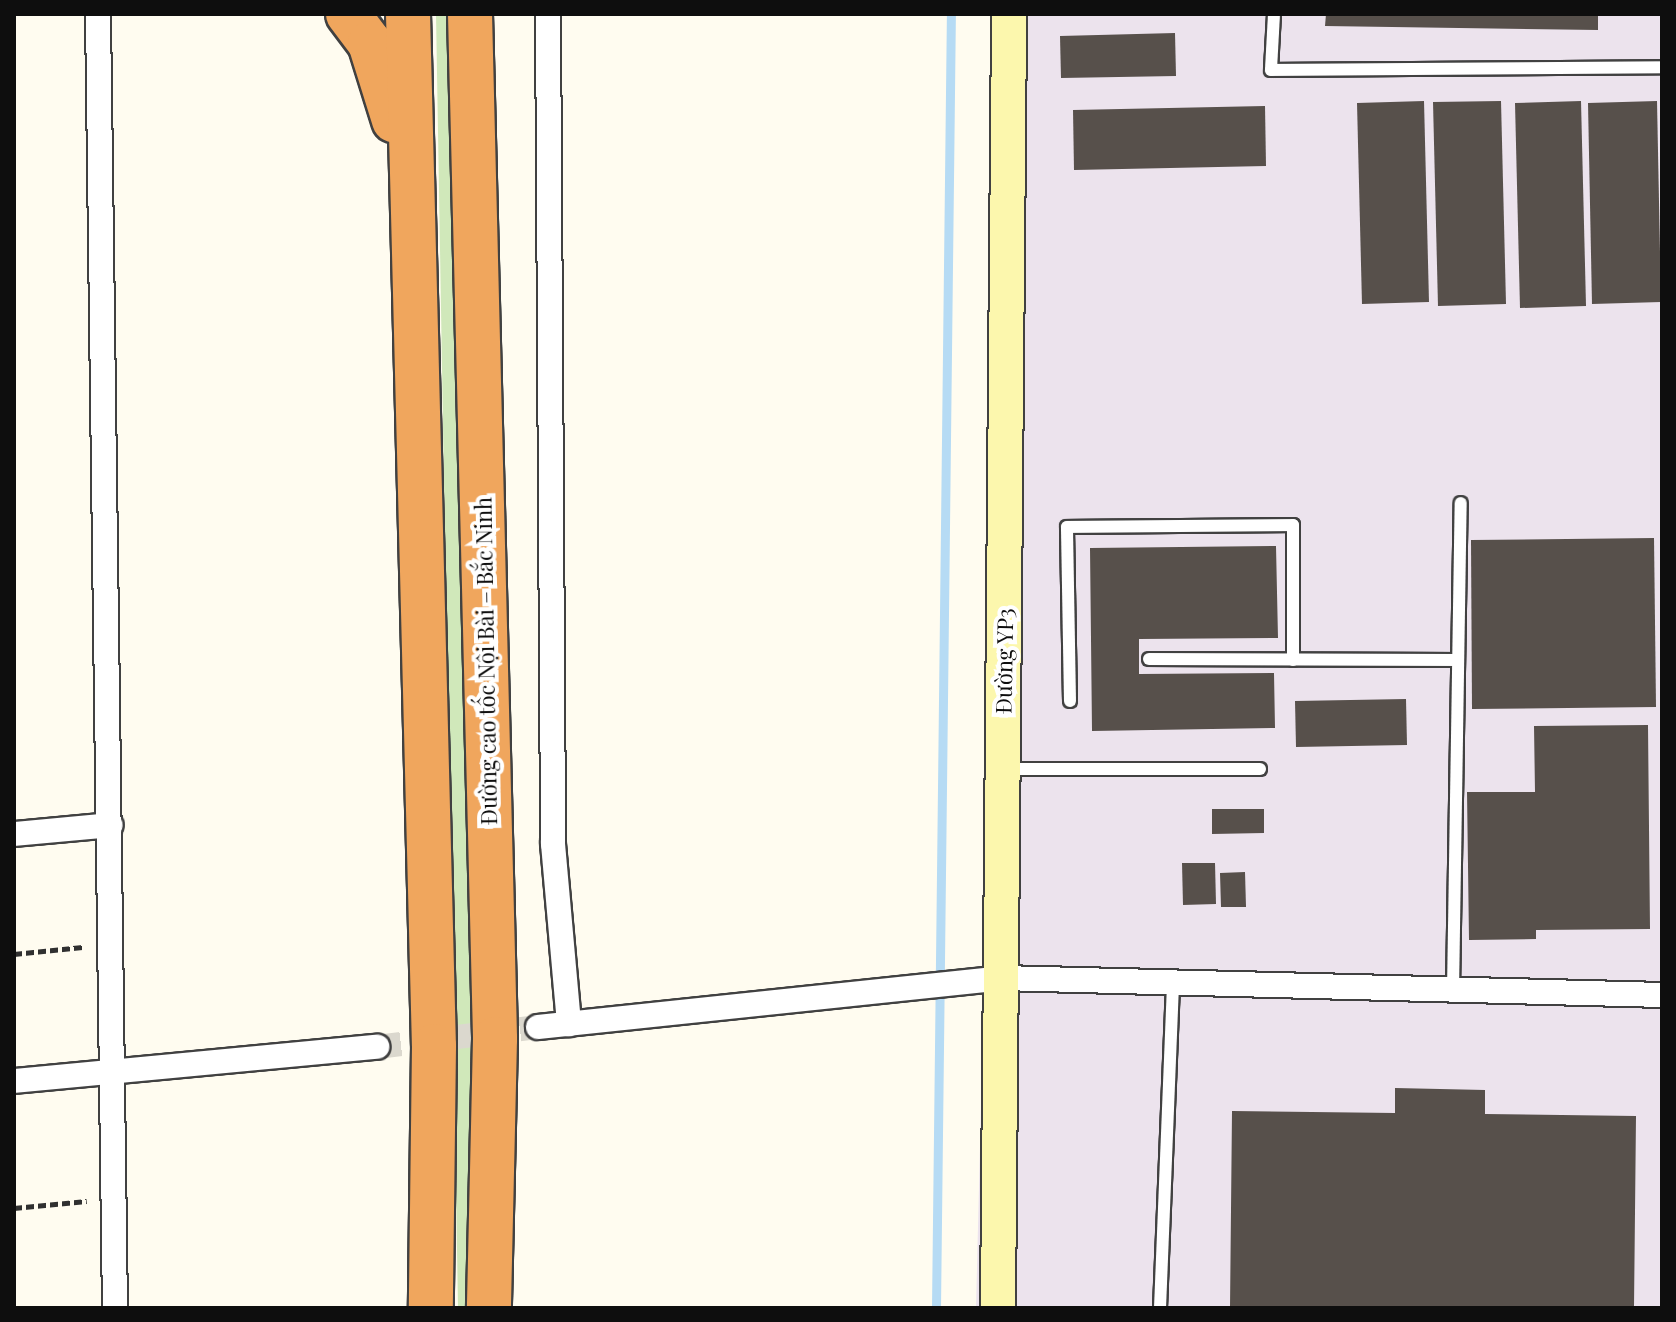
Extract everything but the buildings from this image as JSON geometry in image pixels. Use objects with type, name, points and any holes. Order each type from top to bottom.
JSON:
[{"type":"highway","points":[[348,14],[370,43],[393,117],[419,456]]},
{"type":"highway","points":[[408,14],[434,1046],[431,1308]]},
{"type":"highway","name":"Đường cao tốc Nội Bài – Bắc Ninh","points":[[470,14],[495,1039],[489,1308]]},
{"type":"street","points":[[98,14],[116,1068],[115,1308]]},
{"type":"street","points":[[548,14],[553,844],[569,1024]]},
{"type":"street","name":"Đường YP3","points":[[998,1308],[1009,14]]},
{"type":"street","points":[[14,834],[111,825]]},
{"type":"street","points":[[538,1027],[1001,978],[1662,995]]},
{"type":"street","points":[[14,1081],[116,1068],[377,1047]]},
{"type":"lane","points":[[1274,14],[1271,70],[1662,67]]},
{"type":"lane","points":[[1453,991],[1455,660],[1461,503]]},
{"type":"lane","points":[[1070,701],[1067,527],[1293,525],[1293,660]]},
{"type":"lane","points":[[1149,659],[1455,660]]},
{"type":"lane","points":[[1003,769],[1260,769]]},
{"type":"lane","points":[[1160,1308],[1173,984]]},
{"type":"path","points":[[14,954],[83,947]]},
{"type":"path","points":[[14,1208],[88,1200]]},
{"type":"shaded area","points":[[1008,14],[1662,14],[1662,1308],[976,1308]]},
{"type":"green space","points":[[436,14],[455,14],[475,1308],[458,1308]]},
{"type":"waterway","points":[[936,1308],[951,14]]},
{"type":"tunnel","points":[[377,1047],[538,1027]]}]
